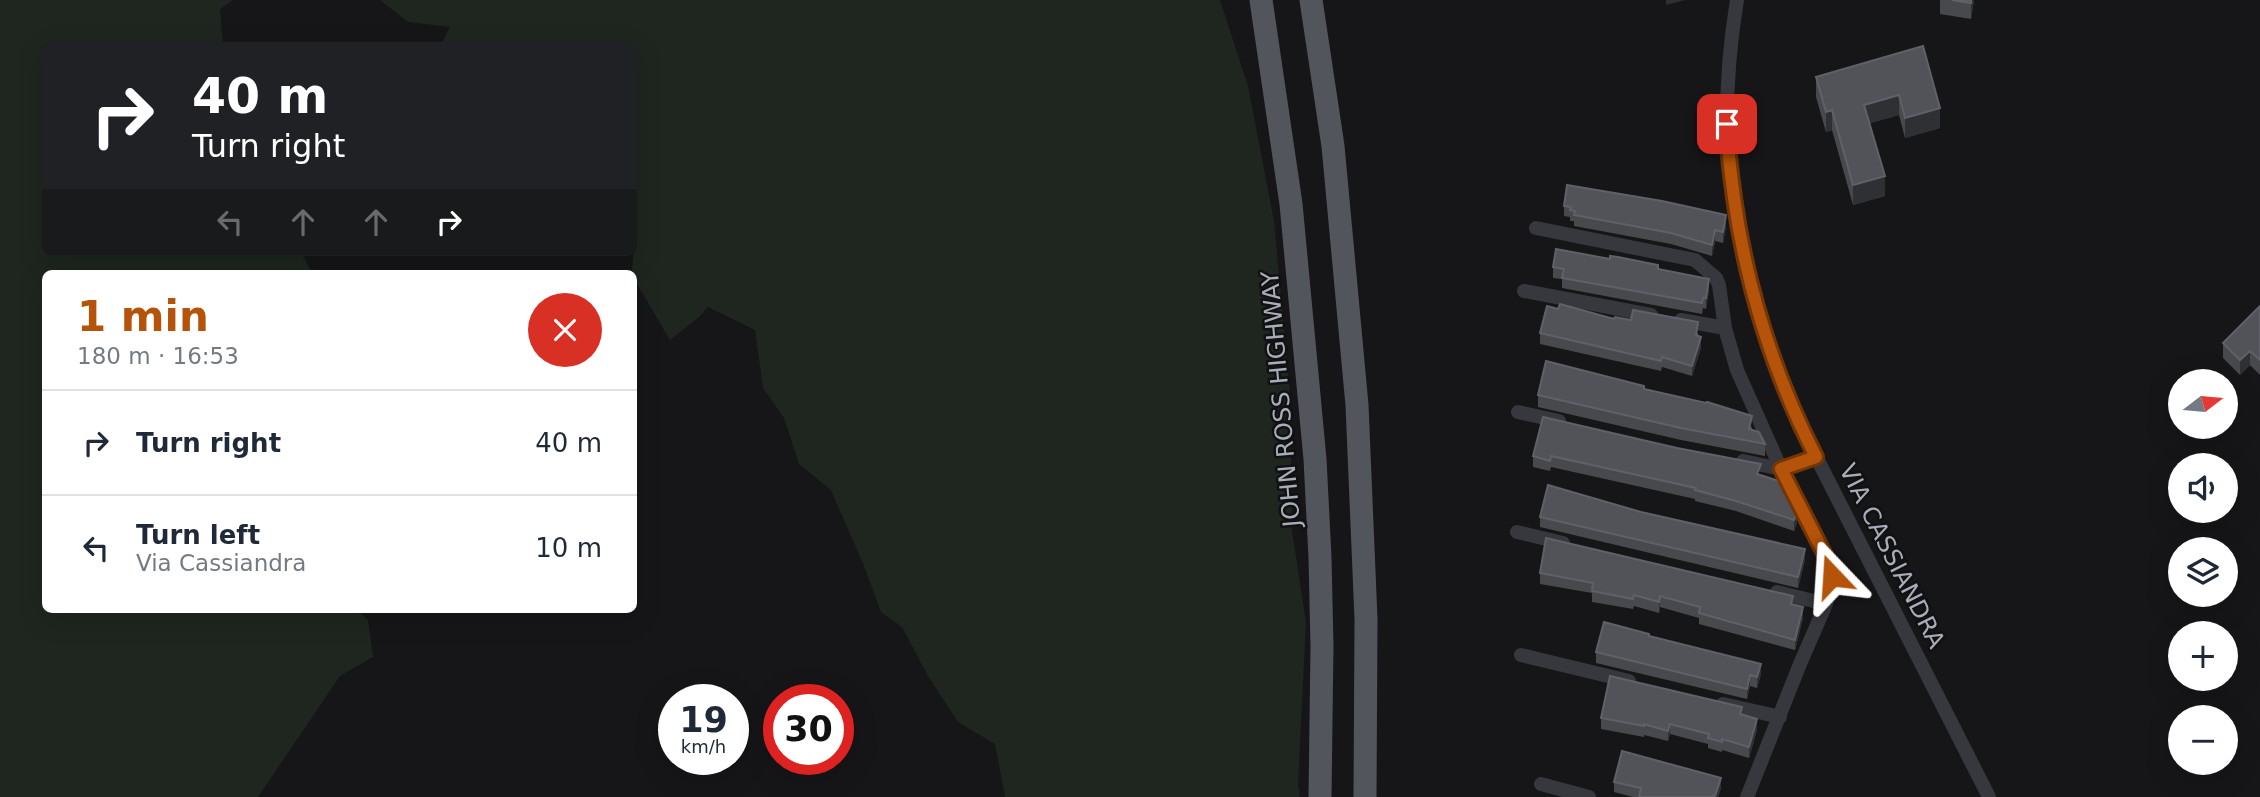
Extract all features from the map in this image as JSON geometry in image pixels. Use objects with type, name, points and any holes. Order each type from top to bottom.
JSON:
[{"type":"main road","name":"JOHN ROSS HIGHWAY","points":[[1261,0],[1291,204],[1315,459],[1322,646],[1320,797]]},
{"type":"main road","points":[[1311,0],[1334,146],[1357,405],[1366,619],[1365,797]]},
{"type":"street","name":"VIA CASSIANDRA","points":[[1737,0],[1727,100],[1727,148],[1737,220],[1761,325],[1777,372],[1816,457],[1989,797]]},
{"type":"street","points":[[1536,228],[1695,260],[1716,278],[1725,328],[1737,370],[1781,469],[1828,561],[1832,583],[1826,604],[1747,797]]},
{"type":"street","points":[[1524,291],[1725,328]]},
{"type":"street","points":[[1518,412],[1572,424]]},
{"type":"street","points":[[1730,459],[1781,469],[1816,457]]},
{"type":"street","points":[[1517,532],[1571,545]]},
{"type":"street","points":[[1759,588],[1826,604]]},
{"type":"street","points":[[1521,655],[1637,683]]},
{"type":"street","points":[[1715,702],[1780,718]]},
{"type":"street","points":[[1541,784],[1589,797]]},
{"type":"shaded area","points":[[0,0],[233,0],[220,9],[223,42],[42,42],[42,256],[303,256],[310,270],[42,270],[42,613],[360,613],[368,620],[373,657],[340,676],[258,797],[0,797]]},
{"type":"shaded area","points":[[380,0],[1220,0],[1248,86],[1274,221],[1290,395],[1292,531],[1306,622],[1298,785],[1300,797],[1005,797],[995,744],[958,722],[928,676],[902,627],[881,612],[831,490],[799,464],[784,418],[763,388],[755,330],[708,307],[670,340],[637,284],[637,270],[632,270],[633,256],[637,256],[637,42],[442,42],[450,27],[408,22]]},
{"type":"building","points":[[1923,46],[1940,108],[1905,118],[1899,95],[1864,105],[1885,176],[1853,185],[1832,110],[1826,112],[1816,77]]},
{"type":"building","points":[[1567,185],[1726,215],[1723,232],[1715,230],[1712,245],[1671,233],[1574,215],[1575,211],[1570,210],[1571,207],[1564,206]]},
{"type":"building","points":[[1556,249],[1610,259],[1610,256],[1618,257],[1658,265],[1658,269],[1709,279],[1706,298],[1703,298],[1702,303],[1562,278],[1564,269],[1553,267]]},
{"type":"building","points":[[1560,304],[1614,319],[1631,320],[1633,310],[1698,322],[1696,335],[1701,337],[1692,366],[1662,357],[1661,361],[1540,333],[1547,306],[1558,309]]},
{"type":"building","points":[[2260,306],[2260,360],[2250,351],[2240,360],[2223,343]]},
{"type":"building","points":[[1546,361],[1752,416],[1749,429],[1759,432],[1765,444],[1538,395]]},
{"type":"building","points":[[1543,417],[1761,464],[1757,474],[1782,482],[1797,511],[1794,520],[1695,490],[1696,488],[1551,456],[1550,461],[1533,456]]},
{"type":"building","points":[[1548,485],[1641,512],[1805,549],[1798,577],[1540,517]]},
{"type":"building","points":[[1546,538],[1793,596],[1791,604],[1803,607],[1795,640],[1699,613],[1700,607],[1660,596],[1659,602],[1634,595],[1633,599],[1592,591],[1593,583],[1540,573]]},
{"type":"building","points":[[1604,622],[1761,664],[1757,677],[1750,675],[1747,689],[1596,652]]},
{"type":"building","points":[[1610,676],[1742,707],[1740,714],[1757,719],[1749,747],[1708,738],[1709,734],[1670,724],[1668,731],[1644,724],[1601,718]]},
{"type":"building","points":[[1622,751],[1721,778],[1715,796],[1639,797],[1641,788],[1614,782]]},
{"type":"route","points":[[1727,124],[1727,148],[1737,220],[1761,325],[1777,372],[1816,457],[1781,469],[1828,561],[1832,576]]}]
